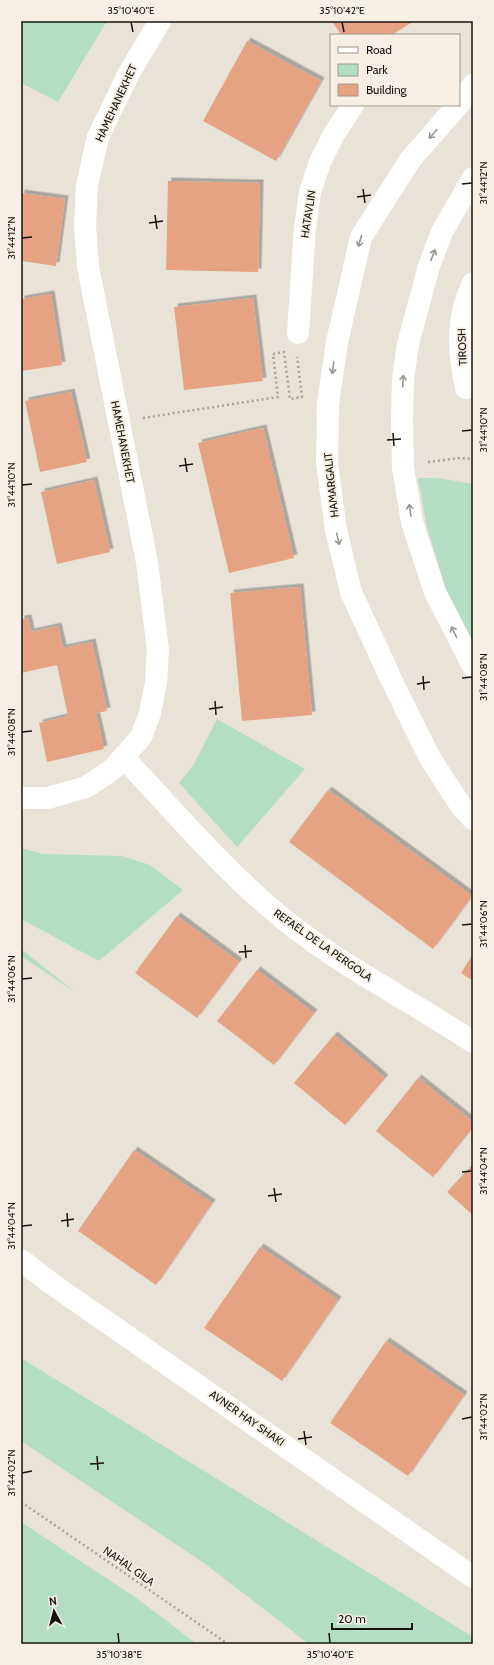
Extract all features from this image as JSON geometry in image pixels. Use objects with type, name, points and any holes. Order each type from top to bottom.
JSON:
[{"type":"street","name":"HAMEHANEKHET","points":[[21,798],[48,798],[86,787],[113,769],[141,737],[150,712],[156,683],[158,650],[147,562],[88,267],[85,226],[87,185],[98,137],[129,73],[160,21]]},
{"type":"street","name":"HATAVLIN","points":[[297,341],[305,228],[310,192],[320,162],[334,134],[352,106]]},
{"type":"street","name":"HAMARGALIT","points":[[456,106],[410,160],[361,237],[337,342],[328,404],[327,463],[336,530],[351,592],[391,680],[430,758],[460,806],[473,819]]},
{"type":"street","points":[[473,178],[442,232],[429,266],[414,316],[403,379],[402,419],[403,468],[412,522],[435,592],[473,666]]},
{"type":"street","name":"TIROSH","points":[[466,388],[460,359],[459,329],[466,297],[473,283]]},
{"type":"street","name":"REFAEL DE LA PERGOLA","points":[[124,758],[206,846],[268,907],[340,959],[473,1042]]},
{"type":"street","name":"AVNER HAY SHAKI","points":[[21,1260],[52,1284],[473,1577]]},
{"type":"path","points":[[119,421],[278,397],[273,354],[284,352],[290,399],[302,397],[297,341]]},
{"type":"path","points":[[403,468],[430,461],[460,458],[473,459]]},
{"type":"path","name":"NAHAL GILA","points":[[21,1502],[228,1644]]},
{"type":"green space","points":[[21,21],[107,21],[58,102],[21,83]]},
{"type":"green space","points":[[418,478],[438,478],[473,484],[473,644],[446,590],[426,523]]},
{"type":"green space","points":[[217,719],[305,769],[237,847],[179,783],[194,764]]},
{"type":"green space","points":[[21,848],[43,854],[122,856],[150,865],[183,890],[99,961],[21,919]]},
{"type":"green space","points":[[21,949],[75,992],[21,956]]},
{"type":"green space","points":[[21,1358],[473,1637],[473,1644],[309,1644],[204,1563],[21,1441]]},
{"type":"green space","points":[[21,1522],[135,1597],[197,1644],[21,1644]]},
{"type":"building","points":[[332,21],[414,21],[394,34],[340,34]]},
{"type":"building","points":[[247,41],[321,81],[276,161],[203,121]]},
{"type":"building","points":[[168,181],[260,183],[258,272],[166,270]]},
{"type":"building","points":[[21,193],[65,199],[56,266],[21,261]]},
{"type":"building","points":[[51,294],[62,365],[21,371],[21,299]]},
{"type":"building","points":[[253,298],[263,381],[184,390],[174,307]]},
{"type":"building","points":[[71,392],[87,462],[40,472],[25,401]]},
{"type":"building","points":[[263,428],[294,558],[229,573],[198,443]]},
{"type":"building","points":[[94,480],[110,552],[57,564],[41,492]]},
{"type":"building","points":[[300,587],[312,715],[242,721],[230,593]]},
{"type":"building","points":[[28,618],[31,632],[58,626],[63,648],[92,642],[107,711],[96,713],[104,749],[47,762],[39,723],[68,716],[57,665],[21,673],[21,619]]},
{"type":"building","points":[[328,790],[472,896],[433,949],[289,842]]},
{"type":"building","points":[[177,916],[239,962],[197,1018],[135,973]]},
{"type":"building","points":[[473,954],[473,981],[461,973]]},
{"type":"building","points":[[257,970],[314,1013],[274,1065],[217,1021]]},
{"type":"building","points":[[334,1035],[385,1078],[345,1125],[294,1083]]},
{"type":"building","points":[[418,1078],[473,1122],[473,1127],[433,1177],[376,1131]]},
{"type":"building","points":[[134,1150],[212,1203],[156,1285],[78,1231]]},
{"type":"building","points":[[473,1164],[473,1215],[447,1192]]},
{"type":"building","points":[[260,1247],[338,1300],[282,1381],[204,1328]]},
{"type":"building","points":[[386,1341],[464,1395],[408,1476],[330,1423]]}]
